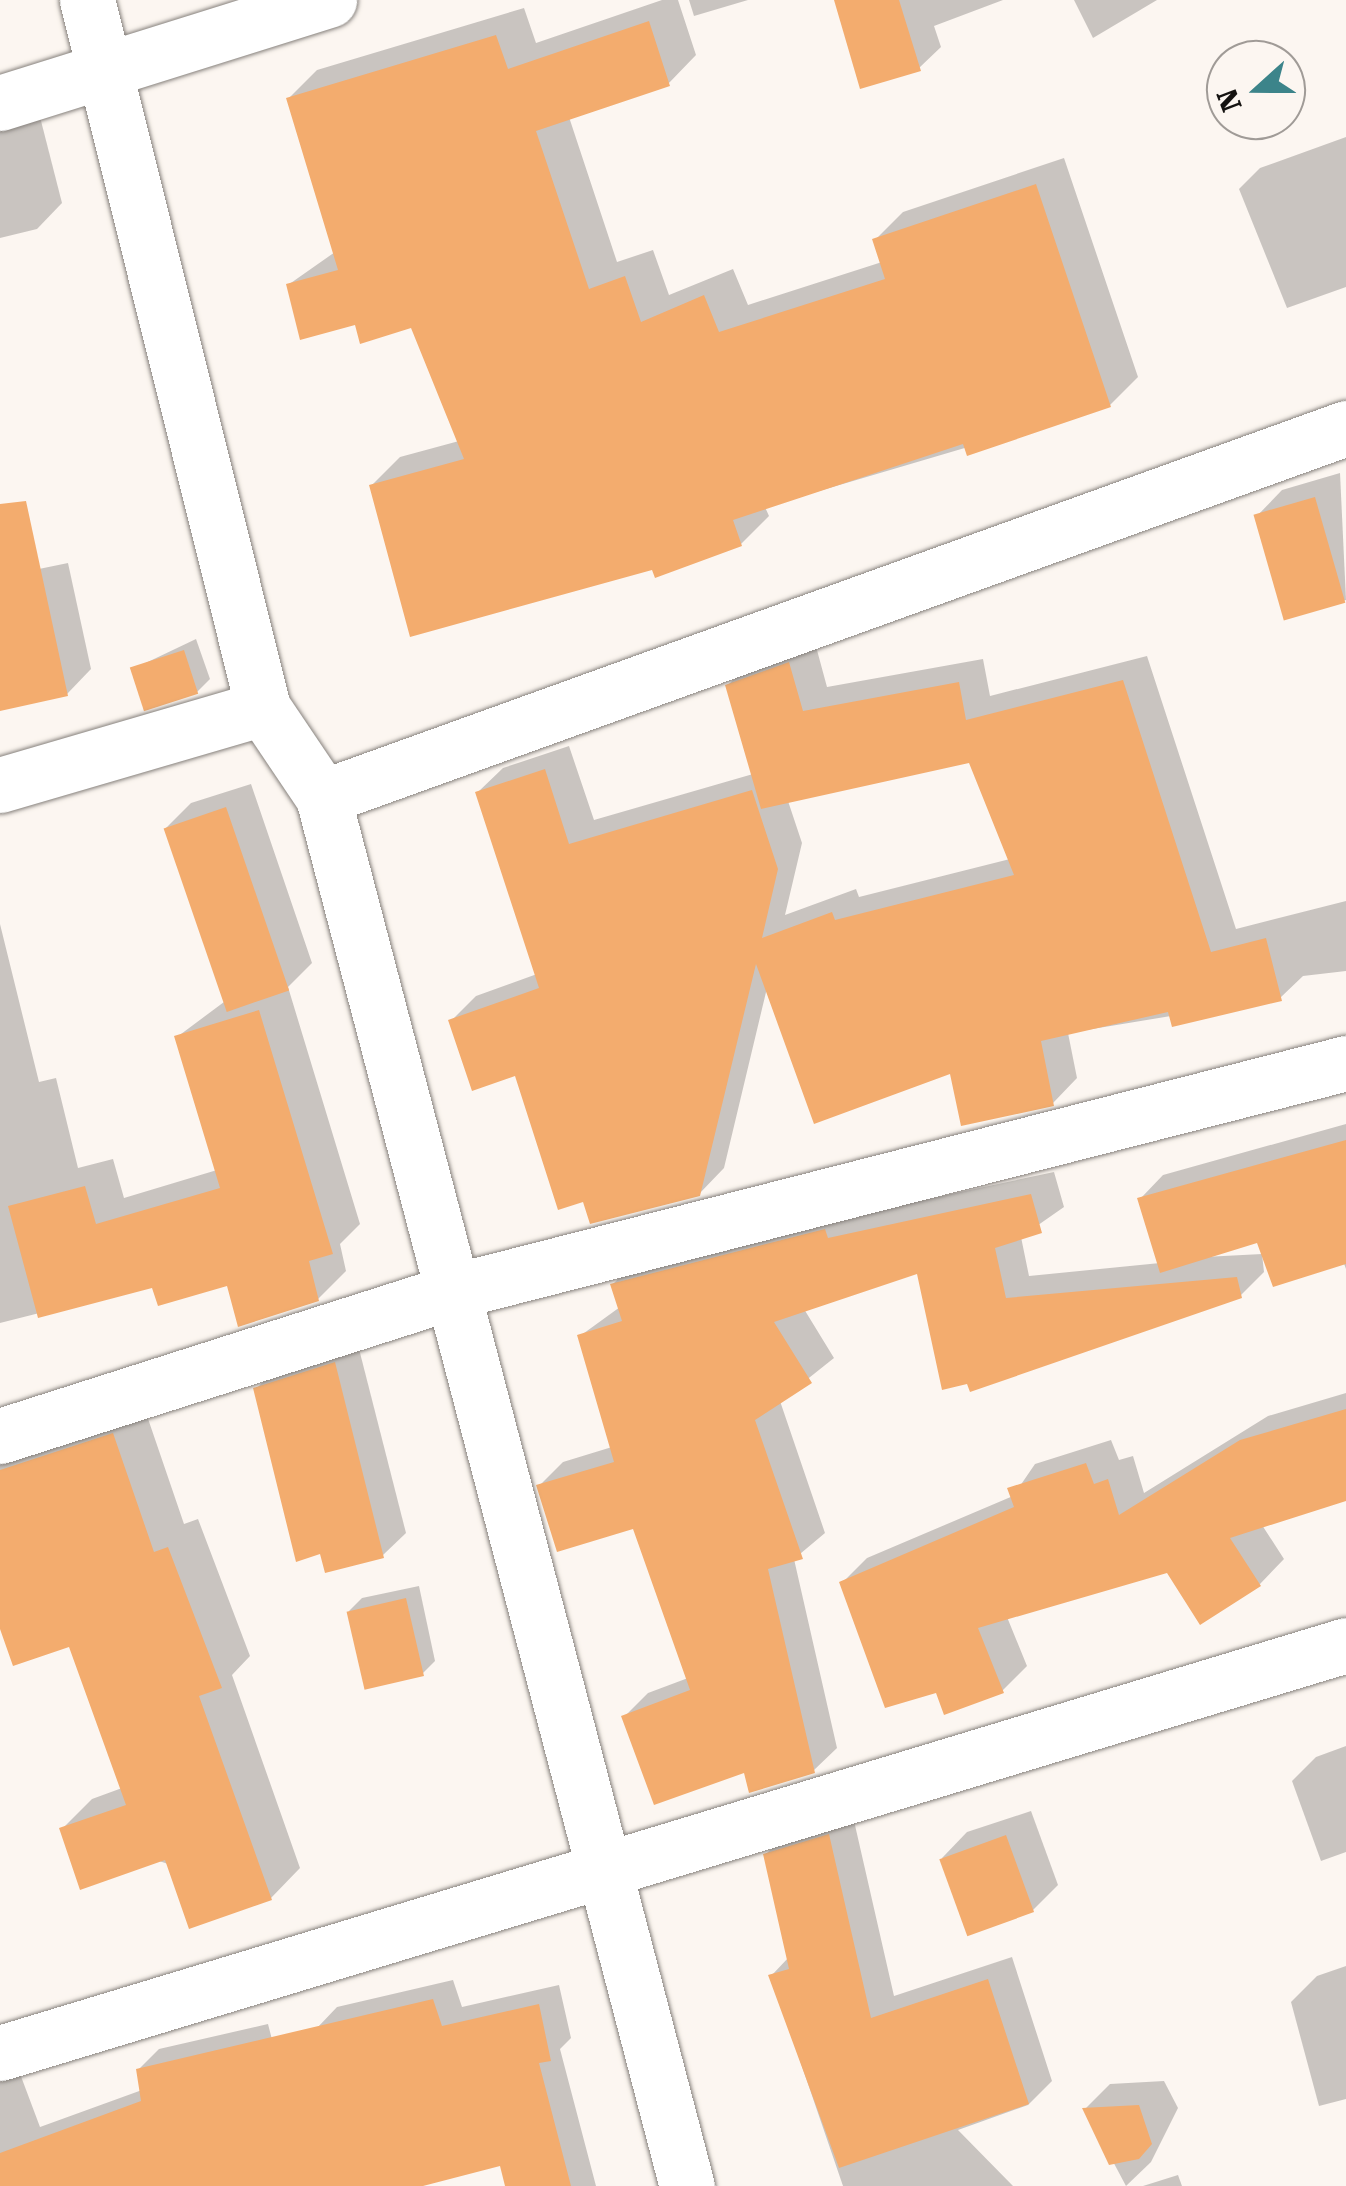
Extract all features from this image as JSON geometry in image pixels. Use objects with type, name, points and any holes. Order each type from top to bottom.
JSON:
[{"type":"street","points":[[87,0],[263,708],[324,798],[687,2186]]},
{"type":"street","points":[[0,103],[328,0]]},
{"type":"street","points":[[324,798],[1346,428]]},
{"type":"street","points":[[0,785],[263,708]]},
{"type":"street","points":[[0,1436],[451,1292],[1346,1063]]},
{"type":"street","points":[[0,2054],[606,1874],[1346,1645]]},
{"type":"building","points":[[834,0],[899,0],[921,71],[860,89]]},
{"type":"building","points":[[649,21],[670,86],[536,131],[589,289],[625,276],[641,322],[704,295],[719,332],[885,279],[872,239],[1036,184],[1111,407],[967,456],[963,444],[733,520],[742,546],[655,578],[652,570],[410,637],[369,485],[464,459],[411,328],[360,344],[355,325],[300,340],[286,284],[338,270],[286,98],[496,35],[508,69]]},
{"type":"building","points":[[1315,497],[1345,603],[1284,620],[1253,515]]},
{"type":"building","points":[[26,501],[68,696],[0,711],[0,504]]},
{"type":"building","points":[[184,650],[198,694],[144,711],[130,668]]},
{"type":"building","points":[[789,662],[803,711],[959,682],[966,720],[1123,680],[1211,952],[1266,938],[1282,1001],[1172,1027],[1168,1012],[1041,1041],[1054,1106],[961,1126],[950,1074],[814,1124],[756,964],[700,1196],[590,1224],[583,1202],[558,1210],[515,1076],[472,1091],[448,1020],[539,988],[475,792],[545,769],[569,844],[752,790],[778,869],[762,938],[832,912],[835,920],[1014,875],[969,763],[761,809],[725,685]]},
{"type":"building","points":[[226,807],[289,990],[227,1012],[164,828]]},
{"type":"building","points":[[259,1010],[333,1254],[309,1261],[319,1301],[238,1327],[227,1286],[158,1306],[152,1288],[38,1318],[8,1206],[85,1186],[96,1224],[220,1188],[174,1036]]},
{"type":"building","points":[[1346,1140],[1346,1264],[1273,1287],[1257,1243],[1160,1273],[1137,1198]]},
{"type":"building","points":[[1031,1194],[1042,1233],[995,1248],[1006,1298],[1237,1277],[1242,1298],[970,1392],[967,1384],[942,1390],[917,1274],[774,1322],[812,1383],[755,1420],[803,1559],[768,1569],[815,1773],[749,1793],[744,1773],[654,1805],[621,1716],[690,1690],[633,1529],[557,1552],[536,1485],[614,1462],[577,1335],[622,1321],[610,1284],[825,1229],[828,1238]]},
{"type":"building","points":[[335,1362],[384,1558],[325,1573],[320,1554],[296,1562],[253,1388]]},
{"type":"building","points":[[1346,1409],[1346,1501],[1230,1538],[1261,1586],[1200,1625],[1167,1573],[978,1628],[1004,1693],[944,1715],[936,1693],[885,1708],[839,1582],[1014,1507],[1007,1488],[1086,1463],[1094,1484],[1108,1479],[1119,1515],[1240,1440]]},
{"type":"building","points":[[113,1433],[154,1552],[168,1547],[222,1688],[199,1696],[272,1900],[189,1929],[165,1860],[80,1890],[59,1828],[126,1805],[69,1647],[13,1666],[0,1629],[0,1470]]},
{"type":"building","points":[[406,1598],[424,1676],[365,1690],[347,1612]]},
{"type":"building","points":[[829,1834],[871,2018],[988,1979],[1029,2104],[839,2168],[768,1975],[789,1969],[763,1854]]},
{"type":"building","points":[[1006,1835],[1034,1912],[967,1936],[939,1859]]},
{"type":"building","points":[[433,1999],[442,2026],[539,2004],[551,2061],[539,2063],[571,2186],[505,2186],[500,2166],[423,2186],[0,2186],[0,2153],[141,2101],[136,2069]]},
{"type":"building","points":[[1139,2105],[1152,2144],[1139,2159],[1109,2165],[1082,2108]]}]
